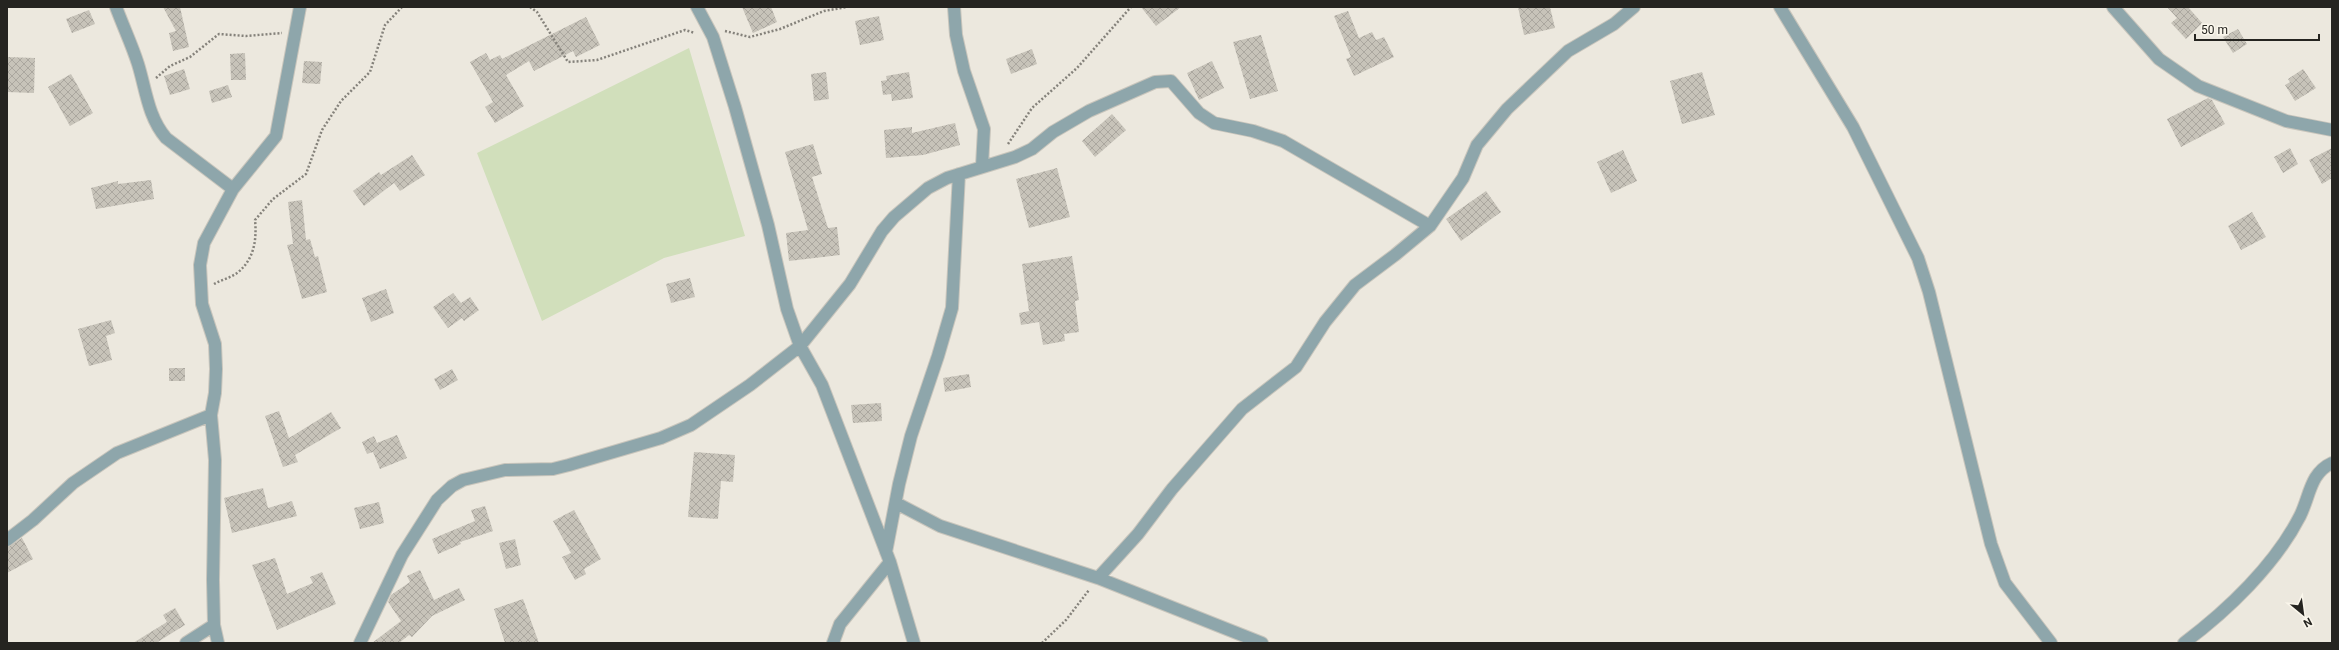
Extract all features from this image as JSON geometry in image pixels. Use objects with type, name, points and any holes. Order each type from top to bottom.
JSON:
[{"type":"street","points":[[116,7],[138,64],[149,108],[160,132],[234,190]]},
{"type":"street","points":[[218,643],[214,625],[213,572],[215,460],[211,414],[215,393],[215,344],[202,304],[200,265],[204,242],[234,190],[276,136],[297,31],[300,7]]},
{"type":"street","points":[[697,7],[712,37],[764,210],[787,309],[800,346],[822,385],[888,556],[914,643]]},
{"type":"street","points":[[954,7],[956,35],[964,71],[984,129],[982,166]]},
{"type":"street","points":[[1098,578],[1138,534],[1172,489],[1242,409],[1296,367],[1325,322],[1355,286],[1395,256],[1430,226],[1462,178],[1477,145],[1507,109],[1568,51],[1614,24],[1634,7]]},
{"type":"street","points":[[1780,7],[1853,127],[1918,258],[1929,292],[1991,544],[2000,572],[2005,583],[2051,643]]},
{"type":"street","points":[[2113,7],[2159,59],[2198,86],[2286,121],[2332,130]]},
{"type":"street","points":[[360,643],[402,555],[438,500],[452,486],[463,480],[505,470],[553,469],[681,432],[750,385],[800,346],[850,284],[882,231],[894,217],[928,188],[947,178],[1015,157],[1032,149],[1089,111],[1156,82],[1171,81],[1199,113],[1214,123],[1253,131],[1282,141],[1430,226]]},
{"type":"street","points":[[833,643],[840,624],[888,556],[896,503],[911,436],[940,350],[952,308],[959,174]]},
{"type":"street","points":[[7,540],[34,520],[73,483],[117,453],[211,414]]},
{"type":"street","points":[[2184,643],[2230,605],[2250,585],[2295,525],[2306,506],[2311,482],[2320,471],[2332,463]]},
{"type":"street","points":[[896,503],[940,526],[1098,578],[1262,643]]},
{"type":"street","points":[[186,643],[214,625]]},
{"type":"path","points":[[202,304],[207,289],[236,273],[250,257],[257,240],[255,220],[273,199],[306,174],[322,130],[341,101],[370,72],[385,25],[402,7]]},
{"type":"path","points":[[530,7],[537,12],[568,62],[597,60],[685,30],[712,37],[721,30],[750,37],[780,29],[824,11],[847,7]]},
{"type":"path","points":[[995,162],[1032,108],[1077,68],[1131,7]]},
{"type":"path","points":[[154,80],[170,66],[190,57],[219,34],[246,36],[297,31]]},
{"type":"path","points":[[1042,643],[1066,620],[1098,578]]},
{"type":"green space","points":[[689,48],[745,236],[664,258],[542,321],[477,153]]},
{"type":"building","points":[[163,7],[180,7],[189,47],[173,51],[169,33],[176,31]]},
{"type":"building","points":[[742,7],[771,7],[777,22],[753,33]]},
{"type":"building","points":[[1141,7],[1181,7],[1156,26]]},
{"type":"building","points":[[1518,7],[1550,7],[1555,28],[1524,35]]},
{"type":"building","points":[[2167,7],[2188,7],[2202,23],[2186,39],[2171,23],[2177,18]]},
{"type":"building","points":[[89,10],[95,24],[72,33],[66,19]]},
{"type":"building","points":[[1348,11],[1359,38],[1372,32],[1376,40],[1384,37],[1394,57],[1354,76],[1346,59],[1351,57],[1334,16]]},
{"type":"building","points":[[879,16],[884,40],[860,45],[855,21]]},
{"type":"building","points":[[586,17],[600,45],[576,57],[573,51],[534,71],[529,61],[506,75],[524,106],[495,123],[485,107],[493,102],[470,62],[486,53],[490,60],[500,55],[502,59]]},
{"type":"building","points":[[2238,29],[2247,44],[2233,53],[2223,37]]},
{"type":"building","points":[[1261,35],[1278,91],[1250,99],[1233,42]]},
{"type":"building","points":[[1032,49],[1037,64],[1011,74],[1006,59]]},
{"type":"building","points":[[245,53],[246,80],[231,80],[230,54]]},
{"type":"building","points":[[7,57],[35,58],[34,93],[7,92]]},
{"type":"building","points":[[304,61],[322,62],[320,84],[302,83]]},
{"type":"building","points":[[1212,61],[1224,88],[1199,100],[1187,73]]},
{"type":"building","points":[[184,69],[190,89],[170,95],[164,76]]},
{"type":"building","points":[[2303,69],[2316,88],[2295,101],[2285,85],[2290,82],[2288,79]]},
{"type":"building","points":[[826,72],[829,99],[814,101],[811,74]]},
{"type":"building","points":[[909,72],[913,98],[892,101],[891,94],[883,95],[881,81],[887,80],[886,76]]},
{"type":"building","points":[[1702,72],[1715,115],[1682,124],[1670,81]]},
{"type":"building","points":[[71,74],[93,113],[70,126],[48,87]]},
{"type":"building","points":[[228,85],[232,97],[212,103],[209,91]]},
{"type":"building","points":[[2208,98],[2212,100],[2225,124],[2181,147],[2167,119]]},
{"type":"building","points":[[1112,114],[1126,130],[1095,157],[1082,141]]},
{"type":"building","points":[[955,123],[960,145],[923,155],[886,158],[884,130],[912,127],[912,133]]},
{"type":"building","points":[[813,144],[822,174],[812,177],[828,228],[837,227],[840,255],[789,261],[786,233],[808,230],[785,152]]},
{"type":"building","points":[[2290,148],[2298,164],[2283,173],[2274,157]]},
{"type":"building","points":[[2332,148],[2332,178],[2322,184],[2309,160]]},
{"type":"building","points":[[1623,150],[1637,181],[1611,193],[1597,162]]},
{"type":"building","points":[[412,155],[425,175],[400,191],[394,183],[364,206],[353,191],[379,172],[381,175]]},
{"type":"building","points":[[1057,168],[1070,217],[1029,228],[1016,179]]},
{"type":"building","points":[[151,180],[154,199],[96,209],[91,188],[118,181],[118,184]]},
{"type":"building","points":[[1486,191],[1501,212],[1461,241],[1446,219]]},
{"type":"building","points":[[302,200],[306,240],[310,239],[315,257],[318,256],[327,292],[302,299],[287,245],[293,244],[288,202]]},
{"type":"building","points":[[2252,212],[2266,237],[2241,250],[2228,226]]},
{"type":"building","points":[[1072,256],[1079,300],[1075,301],[1079,332],[1064,334],[1065,341],[1043,345],[1039,322],[1021,325],[1019,313],[1029,311],[1022,264]]},
{"type":"building","points":[[690,278],[695,297],[671,303],[666,284]]},
{"type":"building","points":[[386,289],[394,313],[371,322],[362,298]]},
{"type":"building","points":[[453,293],[461,303],[470,297],[479,310],[464,321],[462,318],[448,328],[433,307]]},
{"type":"building","points":[[111,320],[115,333],[106,336],[112,360],[89,366],[78,329]]},
{"type":"building","points":[[169,368],[185,368],[185,381],[169,381]]},
{"type":"building","points":[[452,369],[458,380],[440,390],[434,379]]},
{"type":"building","points":[[969,374],[971,387],[945,392],[943,378]]},
{"type":"building","points":[[881,403],[882,421],[853,423],[851,405]]},
{"type":"building","points":[[279,411],[289,438],[331,412],[341,428],[295,455],[298,462],[283,467],[265,416]]},
{"type":"building","points":[[397,435],[407,458],[380,469],[373,452],[367,454],[362,442],[374,436],[377,443]]},
{"type":"building","points":[[694,452],[735,455],[733,482],[721,481],[718,519],[688,517]]},
{"type":"building","points":[[263,488],[268,508],[292,501],[297,516],[232,533],[224,498]]},
{"type":"building","points":[[379,502],[384,523],[360,529],[354,508]]},
{"type":"building","points":[[485,506],[493,531],[460,542],[461,544],[438,554],[432,539],[475,521],[471,510]]},
{"type":"building","points":[[574,510],[601,559],[584,569],[586,574],[575,580],[562,557],[571,553],[553,521]]},
{"type":"building","points":[[22,538],[33,559],[7,573],[7,547]]},
{"type":"building","points":[[515,539],[521,565],[506,569],[499,543]]},
{"type":"building","points":[[275,558],[287,594],[313,583],[310,577],[322,572],[336,604],[277,630],[252,565]]},
{"type":"building","points":[[420,570],[434,600],[459,588],[465,600],[432,616],[412,637],[409,635],[399,643],[372,643],[401,621],[388,602],[391,595],[410,582],[407,576]]},
{"type":"building","points":[[523,599],[539,643],[505,643],[494,609]]},
{"type":"building","points":[[175,608],[185,625],[156,643],[133,643],[167,622],[163,615]]}]
